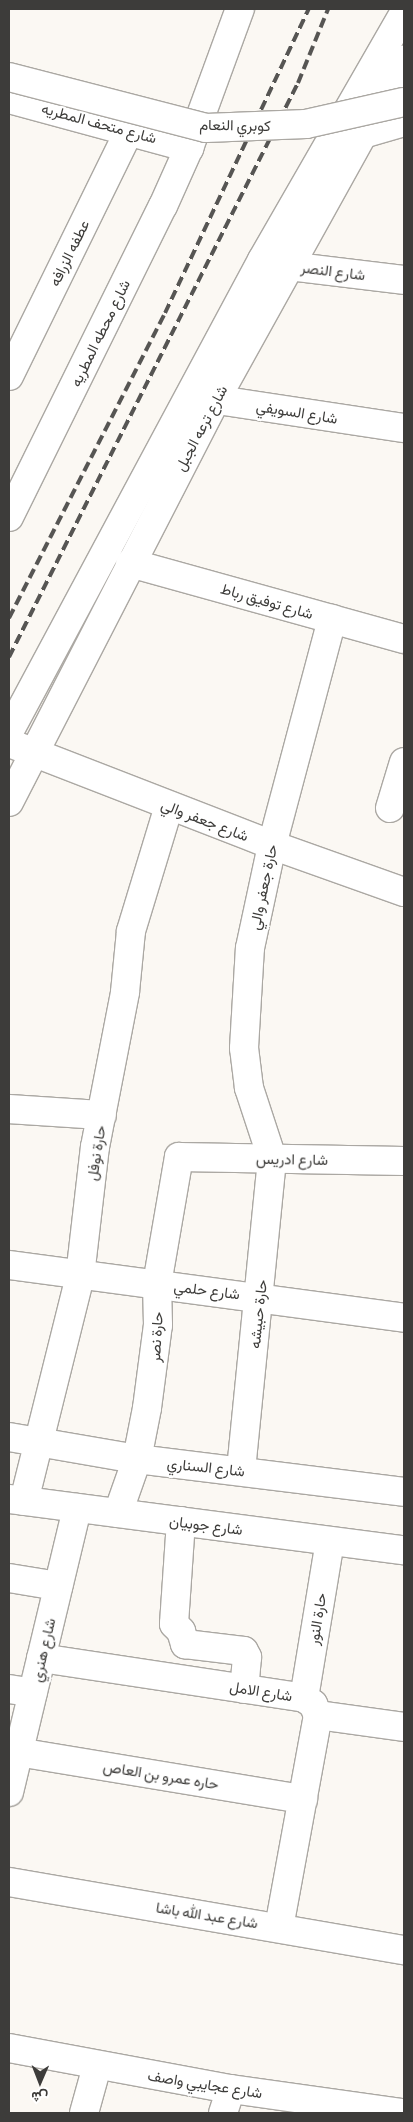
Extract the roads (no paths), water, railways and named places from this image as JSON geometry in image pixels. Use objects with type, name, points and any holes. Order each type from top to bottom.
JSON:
[{"type":"street","name":"شارع محطه المطريه","points":[[9,517],[189,148],[240,9]]},
{"type":"street","name":"شارع ترعه الجبل","points":[[9,732],[261,262],[404,13]]},
{"type":"street","name":"شارع ترعه الجبل","points":[[9,802],[130,562],[216,400],[288,266],[404,60]]},
{"type":"street","name":"كوبري النعام","points":[[9,77],[206,128],[306,124],[404,102]]},
{"type":"street","name":"شارع متحف المطريه","points":[[9,99],[129,130],[189,148]]},
{"type":"street","points":[[363,134],[404,122]]},
{"type":"street","name":"عطفه الزرافه","points":[[9,376],[129,130]]},
{"type":"street","name":"شارع النصر","points":[[261,262],[404,280]]},
{"type":"street","name":"شارع السويفي","points":[[190,396],[404,428]]},
{"type":"street","name":"شارع توفيق رباط","points":[[130,562],[404,639]]},
{"type":"street","name":"حارة جعفر والي","points":[[272,1158],[249,1088],[244,1048],[250,948],[272,845],[332,619]]},
{"type":"street","name":"شارع جعفر والي","points":[[9,742],[169,806],[404,892]]},
{"type":"street","points":[[390,808],[404,762]]},
{"type":"street","name":"حارة نوفل","points":[[16,1500],[40,1443],[80,1276],[102,1114],[125,992],[132,930],[169,806]]},
{"type":"street","points":[[9,1109],[102,1114]]},
{"type":"street","name":"شارع ادريس","points":[[179,1156],[404,1161]]},
{"type":"street","name":"حارة نصر","points":[[118,1513],[137,1459],[154,1367],[157,1284],[179,1156]]},
{"type":"street","name":"حارة حبيشه","points":[[242,1470],[272,1158]]},
{"type":"street","name":"شارع حلمي","points":[[9,1265],[80,1276],[260,1297],[404,1318]]},
{"type":"street","name":"شارع السناري","points":[[9,1437],[137,1459],[242,1470],[404,1492]]},
{"type":"street","name":"شارع جوبيان","points":[[16,1500],[404,1550]]},
{"type":"street","name":"شارع هنري","points":[[9,1792],[18,1752],[21,1691],[41,1658],[77,1508]]},
{"type":"street","points":[[181,1522],[174,1624],[181,1631],[185,1644],[244,1652],[246,1657],[244,1689]]},
{"type":"street","name":"حارة النور","points":[[311,1707],[330,1540]]},
{"type":"street","points":[[9,1578],[58,1586]]},
{"type":"street","name":"شارع الامل","points":[[41,1658],[244,1689],[311,1707],[404,1727]]},
{"type":"street","points":[[279,1927],[303,1799],[311,1707]]},
{"type":"street","name":"حاره عمرو بن العاص","points":[[18,1752],[303,1799]]},
{"type":"street","name":"شارع عبد الله باشا","points":[[9,1882],[404,1950]]},
{"type":"street","name":"شارع عجايبي واصف","points":[[9,2048],[97,2066],[227,2101],[402,2113]]},
{"type":"street","points":[[84,2113],[97,2066]]},
{"type":"railway","points":[[9,618],[165,313],[309,9]]},
{"type":"railway","points":[[9,657],[298,83],[328,9]]}]
